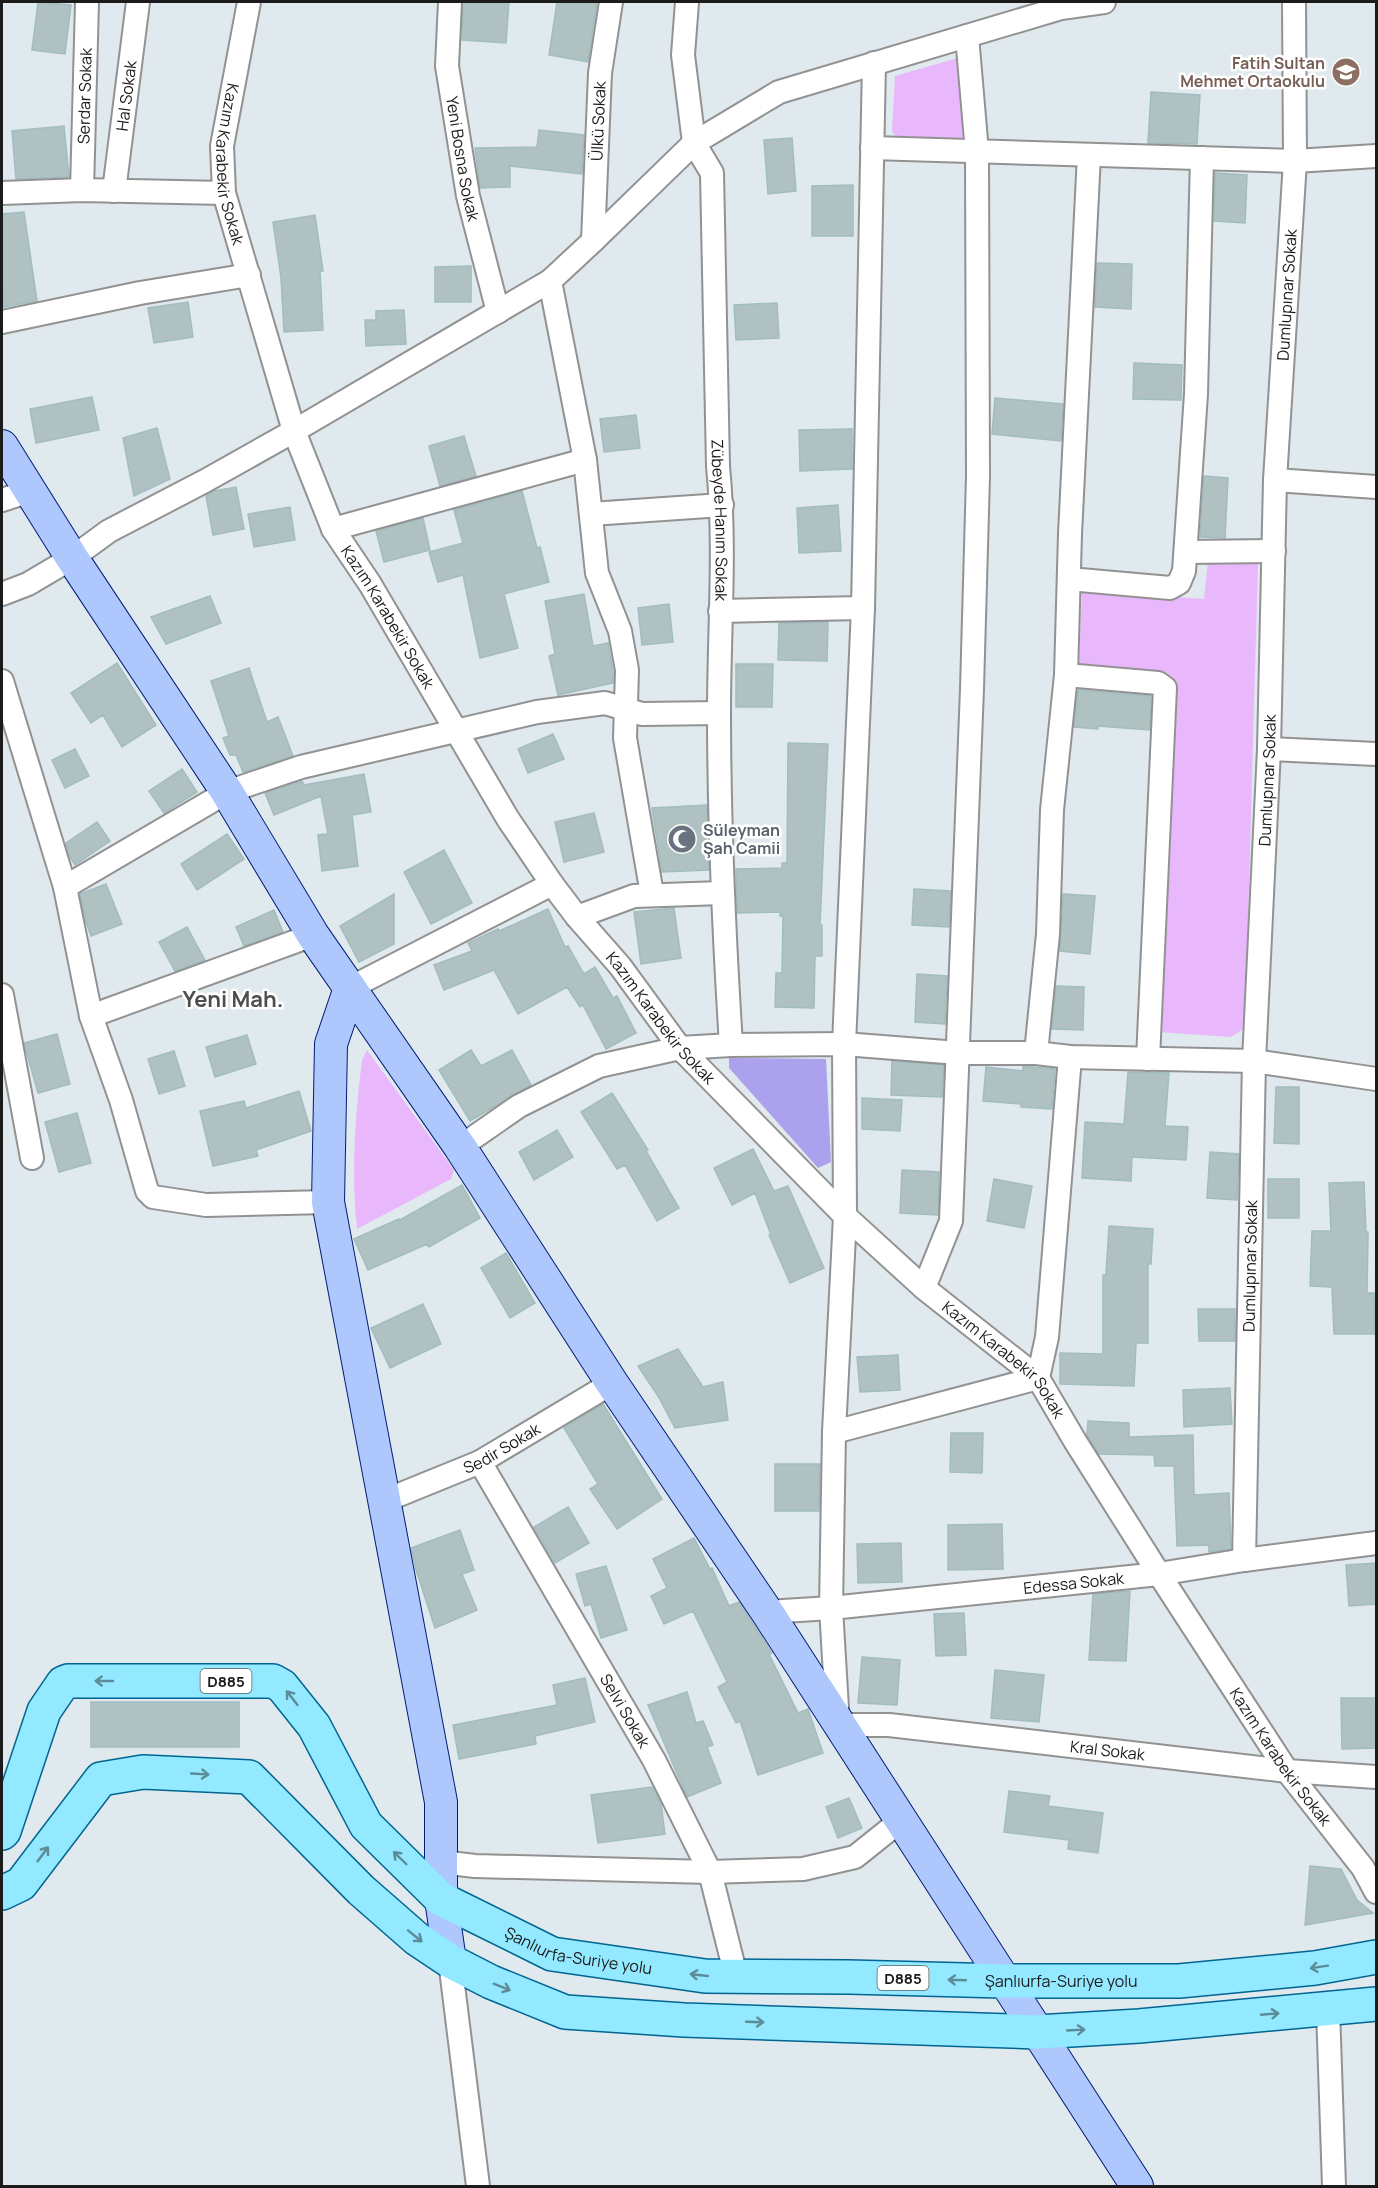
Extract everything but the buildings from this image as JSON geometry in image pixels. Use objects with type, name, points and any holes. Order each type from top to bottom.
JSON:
[{"type":"main road","points":[[2,446],[16,495],[72,558],[226,792],[313,935],[460,1147],[612,1383],[767,1612],[1137,2187]]},
{"type":"main road","points":[[350,988],[331,1044],[328,1202],[441,1802],[441,1899],[450,1961]]},
{"type":"main road","name":"Şanlıurfa-Suriye yolu","points":[[2,1833],[44,1711],[63,1683],[69,1681],[273,1681],[282,1686],[314,1726],[366,1825],[441,1899],[552,1954],[705,1976],[1003,1981],[1179,1981],[1315,1968],[1377,1957]]},
{"type":"main road","points":[[2,1893],[21,1884],[101,1779],[143,1772],[249,1777],[361,1890],[417,1940],[450,1961],[491,1982],[565,2012],[684,2020],[1037,2032],[1139,2026],[1377,2004]]},
{"type":"street","name":"Serdar Sokak","points":[[82,190],[87,2]]},
{"type":"street","name":"Hal Sokak","points":[[114,191],[138,2]]},
{"type":"street","name":"Kazım Karabekir Sokak","points":[[249,2],[222,146],[224,193],[294,431],[333,529],[370,584],[508,819],[552,884],[620,966],[680,1048],[845,1216],[924,1288],[1038,1378],[1075,1442],[1287,1771],[1363,1868],[1377,1892]]},
{"type":"street","name":"Yeni Bosna Sokak","points":[[450,2],[447,66],[468,196],[498,312]]},
{"type":"street","name":"Ülkü Sokak","points":[[593,241],[600,73],[611,2]]},
{"type":"street","name":"Zübeyde Hanım Sokak","points":[[687,2],[682,55],[694,143],[712,173],[718,466],[722,505],[719,713],[722,893],[731,1045]]},
{"type":"street","points":[[2,594],[28,584],[72,558],[109,531],[294,431],[550,280],[694,143],[779,92],[1061,8],[1104,2]]},
{"type":"street","name":"Dumlupınar Sokak","points":[[1244,1560],[1254,1061],[1269,749],[1275,480],[1295,161],[1294,2]]},
{"type":"street","points":[[924,1288],[951,1221],[978,476],[977,152],[967,36]]},
{"type":"street","points":[[838,1725],[831,1608],[834,1432],[845,1216],[844,1044],[863,608],[874,63]]},
{"type":"street","points":[[872,148],[1295,161],[1377,156]]},
{"type":"street","points":[[1036,1053],[1048,934],[1052,810],[1066,675],[1089,155]]},
{"type":"street","points":[[1069,579],[1170,588],[1179,583],[1184,571],[1196,394],[1202,158]]},
{"type":"street","points":[[2,194],[82,190],[224,193]]},
{"type":"street","points":[[2,322],[140,293],[249,275]]},
{"type":"street","points":[[550,280],[585,460],[597,573],[620,631],[627,670],[625,738],[652,894]]},
{"type":"street","points":[[333,529],[585,460]]},
{"type":"street","points":[[1275,480],[1377,487]]},
{"type":"street","points":[[591,514],[722,505]]},
{"type":"street","points":[[1186,552],[1274,551]]},
{"type":"street","points":[[720,611],[863,608]]},
{"type":"street","points":[[1066,675],[1158,683],[1165,688],[1148,1059]]},
{"type":"street","points":[[2,681],[65,887],[91,1016],[122,1100],[147,1191],[153,1197],[206,1205],[328,1202]]},
{"type":"street","points":[[65,887],[226,792],[301,767],[537,712],[605,702],[642,714],[719,713]]},
{"type":"street","points":[[1269,749],[1377,754]]},
{"type":"street","points":[[350,988],[552,884]]},
{"type":"street","points":[[578,917],[634,896],[722,893]]},
{"type":"street","points":[[91,1016],[313,935]]},
{"type":"street","points":[[2,995],[32,1158]]},
{"type":"street","points":[[460,1147],[519,1107],[599,1066],[680,1048],[844,1044],[958,1053],[1036,1053],[1070,1057],[1254,1061],[1377,1079]]},
{"type":"street","points":[[834,1432],[1038,1378],[1047,1337],[1070,1057]]},
{"type":"street","name":"Sedir Sokak","points":[[384,1501],[480,1462],[612,1383]]},
{"type":"street","name":"Selvi Sokak","points":[[480,1462],[654,1760],[710,1872],[736,1976]]},
{"type":"street","name":"Edessa Sokak","points":[[767,1612],[831,1608],[1159,1574],[1244,1560],[1377,1543]]},
{"type":"street","name":"Kral Sokak","points":[[838,1725],[889,1725],[1287,1771],[1377,1777]]},
{"type":"street","points":[[441,1862],[475,1866],[710,1872],[803,1869],[855,1857],[900,1821]]},
{"type":"street","points":[[450,1961],[478,2187]]},
{"type":"street","points":[[1328,2009],[1334,2187]]},
{"type":"shaded area","points":[[961,57],[967,142],[898,139],[892,131],[895,76]]},
{"type":"shaded area","points":[[1208,561],[1258,564],[1245,1028],[1231,1037],[1158,1032],[1175,684],[1165,674],[1079,665],[1082,590],[1204,599]]},
{"type":"shaded area","points":[[367,1050],[454,1170],[451,1179],[357,1229],[354,1187],[356,1123],[362,1060]]},
{"type":"shaded area","points":[[729,1058],[826,1059],[831,1162],[818,1168],[729,1068]]},
{"type":"place","name":"Fatih Sultan Mehmet Ortaokulu","points":[[1346,72]]},
{"type":"place","name":"Süleyman Şah Camii","points":[[682,839]]},
{"type":"district","name":"Yeni Mah.","points":[[233,999]]}]
